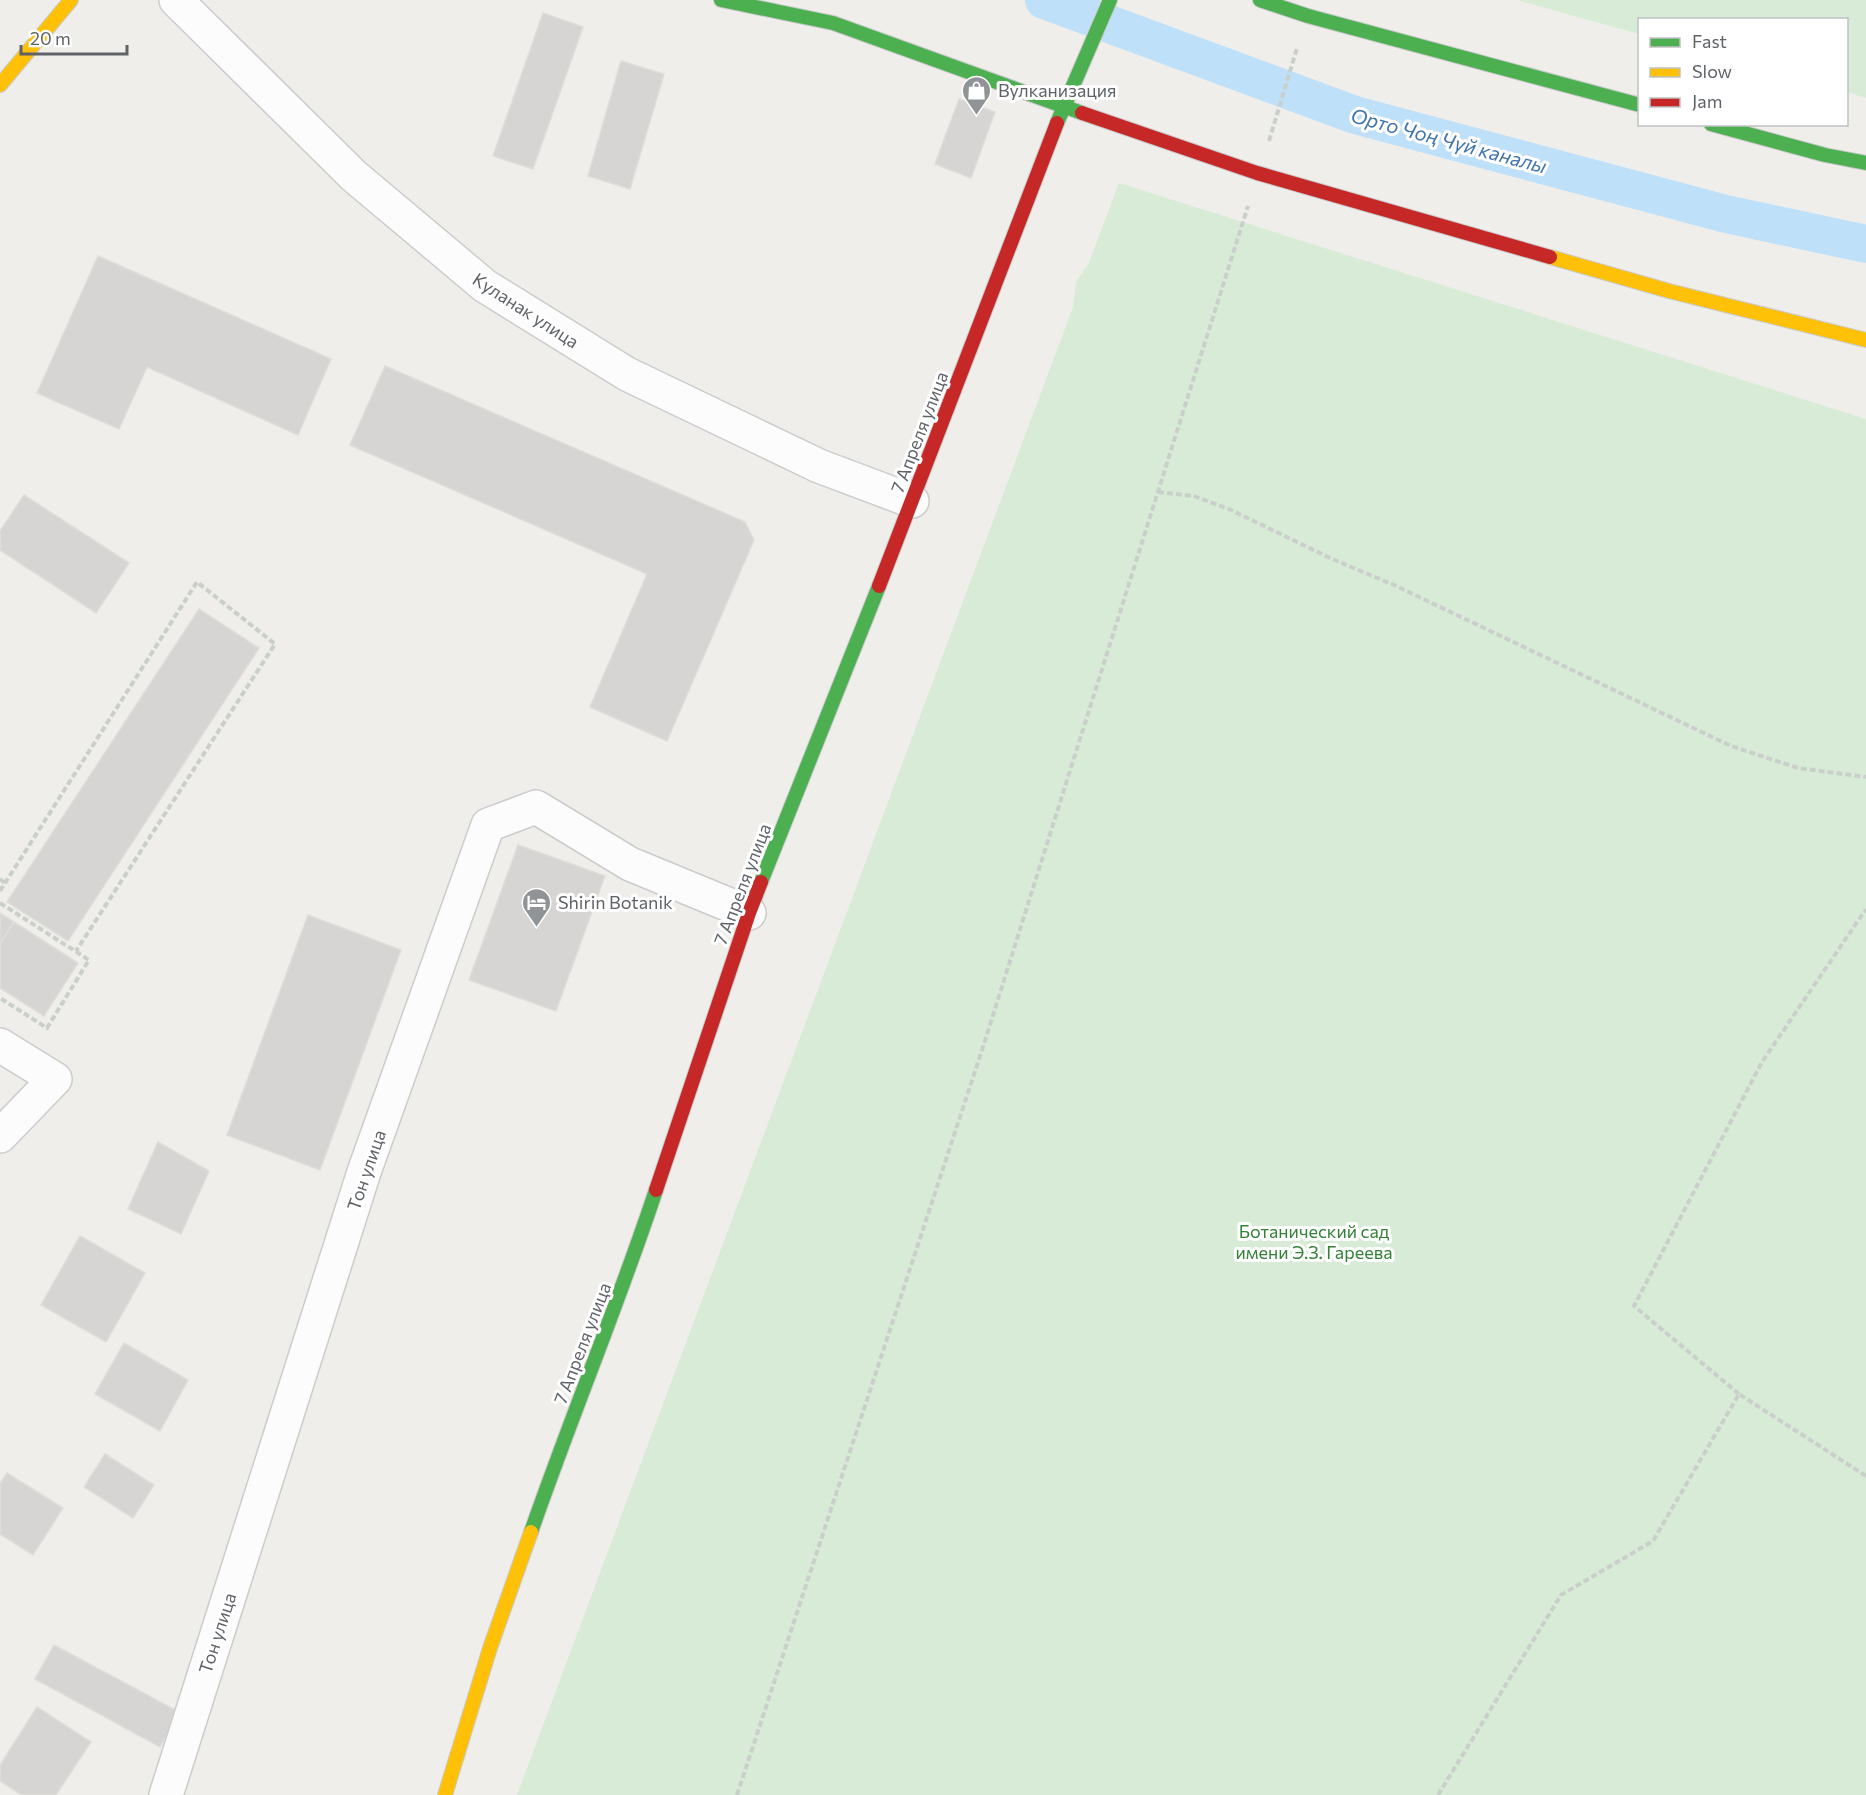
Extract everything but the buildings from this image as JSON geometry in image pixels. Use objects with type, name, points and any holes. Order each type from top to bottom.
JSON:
[{"type":"main road","points":[[0,85],[71,0]]},
{"type":"main road","points":[[721,0],[833,23],[1257,173],[1669,291],[1866,340]]},
{"type":"main road","name":"7 Апреля улица","points":[[445,1795],[490,1648],[551,1474],[628,1275],[749,913],[912,501],[1063,106],[1110,0]]},
{"type":"main road","points":[[1260,0],[1308,16],[1638,104]]},
{"type":"main road","points":[[1718,126],[1866,164]]},
{"type":"street","name":"Куланак улица","points":[[176,0],[354,176],[485,286],[627,374],[819,466],[912,501]]},
{"type":"street","name":"Тон улица","points":[[166,1795],[364,1172],[488,825],[536,807],[630,864],[749,913]]},
{"type":"street","points":[[0,1045],[55,1079],[0,1137]]},
{"type":"path","points":[[1274,125],[1294,60]]},
{"type":"path","points":[[737,1795],[982,1050],[1248,205]]},
{"type":"path","points":[[1158,492],[1194,496],[1231,510],[1330,558],[1405,590],[1731,746],[1798,768],[1866,777]]},
{"type":"path","points":[[0,891],[197,582],[275,644],[76,951]]},
{"type":"path","points":[[0,879],[5,883]]},
{"type":"path","points":[[0,903],[89,960],[47,1028],[0,998]]},
{"type":"path","points":[[1866,909],[1762,1062],[1635,1306],[1739,1394],[1866,1476]]},
{"type":"path","points":[[1438,1795],[1561,1595],[1653,1541],[1739,1394]]},
{"type":"green space","points":[[1517,0],[1866,0],[1866,98],[1848,92],[1848,18],[1638,18],[1638,34]]},
{"type":"green space","name":"Ботанический сад имени Э.З. Гареева","points":[[1119,183],[1866,419],[1866,1795],[517,1795],[1073,307],[1076,282],[1089,263]]},
{"type":"waterway","name":"Орто Чоң Чүй каналы","points":[[1044,0],[1355,115],[1726,214],[1866,244]]},
{"type":"traffic: fast","points":[[721,0],[833,23],[1082,113]]},
{"type":"traffic: fast","points":[[1057,123],[1110,0]]},
{"type":"traffic: fast","points":[[1260,0],[1308,16],[1638,104]]},
{"type":"traffic: fast","points":[[1718,126],[1825,155],[1866,163]]},
{"type":"traffic: fast","points":[[761,882],[879,586]]},
{"type":"traffic: fast","points":[[531,1532],[656,1190]]},
{"type":"traffic: slow","points":[[0,85],[71,0]]},
{"type":"traffic: slow","points":[[1550,257],[1669,291],[1866,340]]},
{"type":"traffic: slow","points":[[445,1795],[490,1648],[531,1532]]},
{"type":"traffic: jam","points":[[1082,113],[1257,173],[1550,257]]},
{"type":"traffic: jam","points":[[879,586],[1057,123]]},
{"type":"traffic: jam","points":[[656,1190],[761,882]]},
{"type":"place","name":"Вулканизация","points":[[977,116]]},
{"type":"place","name":"Shirin Botanik","points":[[537,928]]}]
